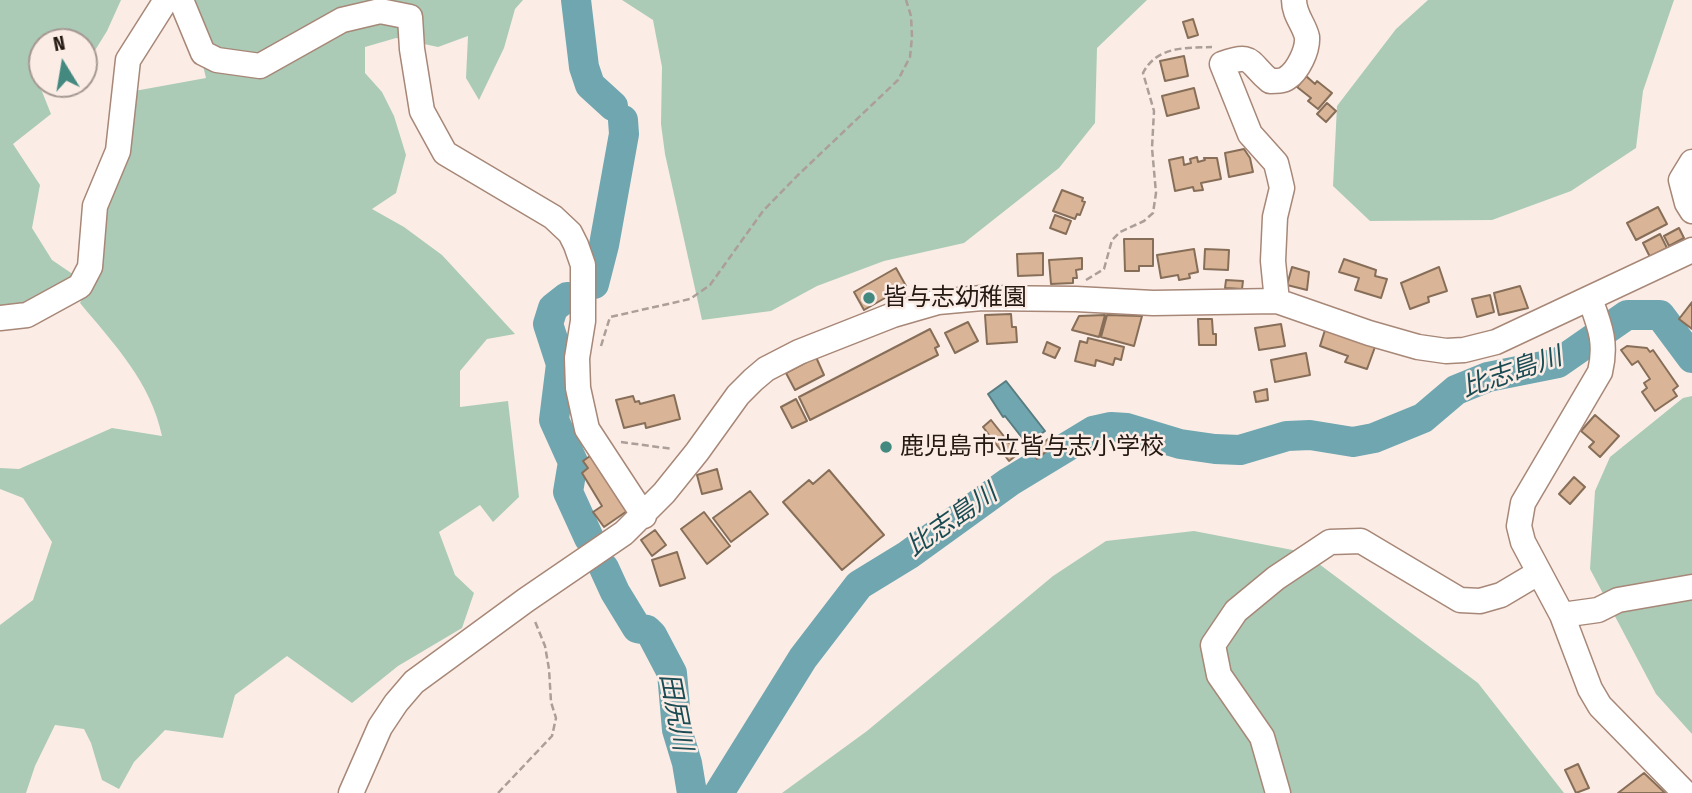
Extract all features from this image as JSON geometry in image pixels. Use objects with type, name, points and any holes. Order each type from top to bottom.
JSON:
[{"type":"street","points":[[0,318],[27,315],[59,297],[80,285],[90,267],[95,206],[118,151],[128,60],[166,0]]},
{"type":"street","points":[[181,0],[204,53],[218,60],[260,66],[342,20],[380,11],[410,17],[422,111],[445,153],[552,217],[570,233],[576,245],[583,265],[583,321],[577,358],[578,388],[587,429],[644,516]]},
{"type":"street","points":[[1277,301],[1273,261],[1275,218],[1282,188],[1279,175],[1276,163],[1250,134],[1222,64],[1240,57],[1249,60],[1270,81],[1287,78],[1297,68],[1307,46],[1307,35],[1295,14],[1294,0]]},
{"type":"street","points":[[1692,162],[1681,180],[1692,211]]},
{"type":"street","points":[[351,793],[380,727],[414,682],[644,516],[697,453],[738,395],[766,369],[799,352],[893,314],[937,302],[971,299],[1076,299],[1153,303],[1277,301],[1418,347],[1446,351],[1464,350],[1496,342],[1593,307],[1692,250]]},
{"type":"street","points":[[1593,307],[1605,353],[1600,372],[1523,503],[1519,526],[1522,542],[1562,615],[1590,689],[1600,706],[1685,793]]},
{"type":"street","points":[[1278,793],[1262,737],[1219,676],[1213,645],[1236,611],[1276,578],[1330,542],[1361,541],[1460,600],[1480,601],[1501,595],[1538,573]]},
{"type":"street","points":[[1562,615],[1598,610],[1618,600],[1692,587]]},
{"type":"path","points":[[599,352],[610,317],[690,299],[710,285],[763,211],[898,80],[910,57],[911,16],[906,0]]},
{"type":"path","points":[[1076,299],[1088,277],[1104,269],[1112,240],[1120,232],[1144,221],[1153,213],[1156,192],[1152,148],[1154,111],[1143,73],[1148,63],[1163,52],[1213,47],[1222,64]]},
{"type":"path","points":[[618,441],[697,453]]},
{"type":"path","points":[[498,793],[552,736],[556,718],[551,702],[545,646],[526,600]]},
{"type":"green space","points":[[0,0],[121,0],[98,45],[98,28],[28,28],[28,98],[45,98],[51,114],[13,144],[40,185],[32,228],[52,260],[77,277],[0,315]]},
{"type":"green space","points":[[187,0],[523,0],[515,9],[504,48],[479,100],[466,78],[468,36],[438,47],[396,38],[365,47],[365,73],[382,92],[394,116],[406,155],[396,193],[372,209],[404,227],[442,255],[515,334],[487,339],[460,371],[460,407],[508,401],[519,497],[493,522],[480,505],[439,532],[455,575],[474,593],[462,628],[398,666],[352,703],[287,656],[235,695],[223,738],[165,730],[134,762],[119,789],[102,780],[84,729],[55,725],[35,766],[26,793],[0,793],[0,625],[33,600],[52,542],[23,498],[0,489],[0,468],[19,469],[112,428],[162,436],[157,416],[140,381],[80,303],[100,261],[118,94],[206,78]]},
{"type":"green space","points":[[622,0],[1147,0],[1097,48],[1095,123],[1059,168],[964,243],[884,261],[817,286],[771,311],[702,320],[665,154],[661,124],[662,67],[653,20]]},
{"type":"green space","points":[[1428,0],[1674,0],[1643,91],[1636,148],[1571,191],[1492,220],[1370,221],[1333,186],[1337,106],[1396,29]]},
{"type":"green space","points":[[1692,396],[1692,734],[1656,694],[1590,569],[1595,491],[1610,457],[1683,398]]},
{"type":"green space","points":[[1194,531],[1303,552],[1478,683],[1564,793],[782,793],[867,731],[1053,576],[1106,541]]},
{"type":"water","points":[[1006,381],[1045,431],[1027,444],[1005,416],[1003,417],[988,394]]},
{"type":"building","points":[[1193,19],[1198,35],[1188,38],[1183,22]]},
{"type":"building","points":[[1184,56],[1188,76],[1165,81],[1160,61]]},
{"type":"building","points":[[1306,76],[1332,93],[1318,109],[1308,101],[1311,98],[1297,87]]},
{"type":"building","points":[[1194,88],[1199,108],[1167,116],[1162,96]]},
{"type":"building","points":[[1327,103],[1336,111],[1326,122],[1317,114]]},
{"type":"building","points":[[1244,149],[1250,158],[1253,172],[1229,177],[1225,153]]},
{"type":"building","points":[[1183,157],[1184,165],[1197,157],[1198,162],[1205,160],[1204,158],[1217,158],[1221,179],[1201,183],[1203,190],[1194,191],[1193,187],[1175,191],[1169,160]]},
{"type":"building","points":[[1062,190],[1083,198],[1082,201],[1085,202],[1080,215],[1077,214],[1075,219],[1053,211]]},
{"type":"building","points":[[1658,207],[1667,224],[1636,240],[1627,223]]},
{"type":"building","points":[[1055,215],[1071,221],[1066,234],[1050,228]]},
{"type":"building","points":[[1679,228],[1684,238],[1669,246],[1664,236]]},
{"type":"building","points":[[1660,234],[1667,248],[1650,257],[1643,243]]},
{"type":"building","points":[[1124,239],[1153,239],[1153,266],[1139,266],[1139,271],[1125,271]]},
{"type":"building","points":[[1194,249],[1198,272],[1189,274],[1190,278],[1179,280],[1178,275],[1161,278],[1157,255]]},
{"type":"building","points":[[1205,249],[1229,250],[1228,270],[1204,269]]},
{"type":"building","points":[[1043,253],[1043,275],[1018,276],[1017,254]]},
{"type":"building","points":[[1082,258],[1082,269],[1076,270],[1077,278],[1073,278],[1073,283],[1051,284],[1049,260]]},
{"type":"building","points":[[1344,259],[1376,270],[1375,276],[1387,279],[1381,298],[1355,290],[1359,278],[1339,272]]},
{"type":"building","points":[[1292,267],[1309,272],[1307,290],[1287,285]]},
{"type":"building","points":[[1439,267],[1447,291],[1428,297],[1429,302],[1410,309],[1401,283]]},
{"type":"building","points":[[896,268],[906,286],[864,310],[854,292]]},
{"type":"building","points":[[1226,280],[1243,281],[1242,289],[1225,288]]},
{"type":"building","points":[[1520,286],[1528,308],[1499,315],[1494,293]]},
{"type":"building","points":[[1490,295],[1494,312],[1477,317],[1472,299]]},
{"type":"building","points":[[1692,302],[1692,329],[1679,319]]},
{"type":"building","points":[[1011,314],[1012,327],[1016,327],[1017,342],[987,344],[985,315]]},
{"type":"building","points":[[1105,315],[1099,337],[1072,330],[1079,316]]},
{"type":"building","points":[[1107,315],[1142,316],[1134,346],[1101,337]]},
{"type":"building","points":[[1198,319],[1212,319],[1216,345],[1199,345]]},
{"type":"building","points":[[968,322],[978,341],[955,353],[945,333]]},
{"type":"building","points":[[1281,324],[1285,346],[1259,350],[1255,328]]},
{"type":"building","points":[[930,329],[939,346],[935,348],[938,355],[810,420],[799,397]]},
{"type":"building","points":[[1325,330],[1375,347],[1367,369],[1345,362],[1348,356],[1320,346]]},
{"type":"building","points":[[1088,338],[1124,347],[1121,360],[1115,358],[1113,365],[1096,360],[1095,366],[1075,361],[1080,341],[1087,343]]},
{"type":"building","points":[[1047,342],[1060,348],[1055,358],[1043,353]]},
{"type":"building","points":[[1627,346],[1647,348],[1650,352],[1653,350],[1678,386],[1673,390],[1677,396],[1655,411],[1642,392],[1647,388],[1644,383],[1650,379],[1638,361],[1632,365],[1621,350]]},
{"type":"building","points":[[1306,353],[1310,375],[1275,382],[1271,360]]},
{"type":"building","points":[[816,357],[824,375],[795,390],[786,373]]},
{"type":"building","points":[[1267,389],[1268,400],[1256,402],[1254,392]]},
{"type":"building","points":[[674,395],[680,419],[646,428],[645,423],[624,428],[616,400],[633,396],[635,402],[639,401],[640,404]]},
{"type":"building","points":[[796,399],[807,421],[792,428],[781,407]]},
{"type":"building","points":[[1595,415],[1619,436],[1600,457],[1589,447],[1594,442],[1581,431]]},
{"type":"building","points":[[991,420],[1018,454],[1009,461],[983,427]]},
{"type":"building","points":[[1048,439],[1053,446],[1037,459],[1032,452]]},
{"type":"building","points":[[590,456],[630,509],[604,527],[593,512],[602,506],[582,473],[588,468],[583,461]]},
{"type":"building","points":[[717,469],[722,489],[702,494],[697,475]]},
{"type":"building","points":[[829,470],[884,535],[842,570],[783,502],[809,480],[813,484]]},
{"type":"building","points":[[1574,477],[1585,487],[1570,504],[1559,494]]},
{"type":"building","points":[[750,491],[768,514],[731,542],[713,518]]},
{"type":"building","points":[[704,512],[730,546],[707,564],[681,529]]},
{"type":"building","points":[[655,530],[666,545],[652,556],[641,540]]},
{"type":"building","points":[[677,552],[685,578],[660,586],[652,560]]},
{"type":"building","points":[[1578,764],[1589,788],[1576,793],[1565,770]]},
{"type":"building","points":[[1644,773],[1665,793],[1618,793]]},
{"type":"waterway","name":"田尻川","points":[[576,0],[584,67],[590,85],[613,106]]},
{"type":"waterway","name":"田尻川","points":[[594,284],[604,245],[624,134],[623,120]]},
{"type":"waterway","name":"田尻川","points":[[567,297],[553,308],[548,324],[561,364],[554,420],[573,462],[568,492],[589,538]]},
{"type":"waterway","name":"比志島川","points":[[719,793],[803,658],[859,585],[908,555],[1009,482],[1093,431],[1111,427],[1127,428],[1180,444],[1240,450],[1287,436],[1310,435],[1353,442],[1374,438],[1423,418],[1456,390],[1488,377],[1558,363],[1627,315],[1660,315],[1692,358]]},
{"type":"waterway","name":"田尻川","points":[[604,568],[637,628],[647,630],[652,635],[672,673],[677,730],[692,793]]},
{"type":"place","name":"皆与志幼稚園","points":[[869,298]]},
{"type":"place","name":"鹿児島市立皆与志小学校","points":[[886,447]]}]
